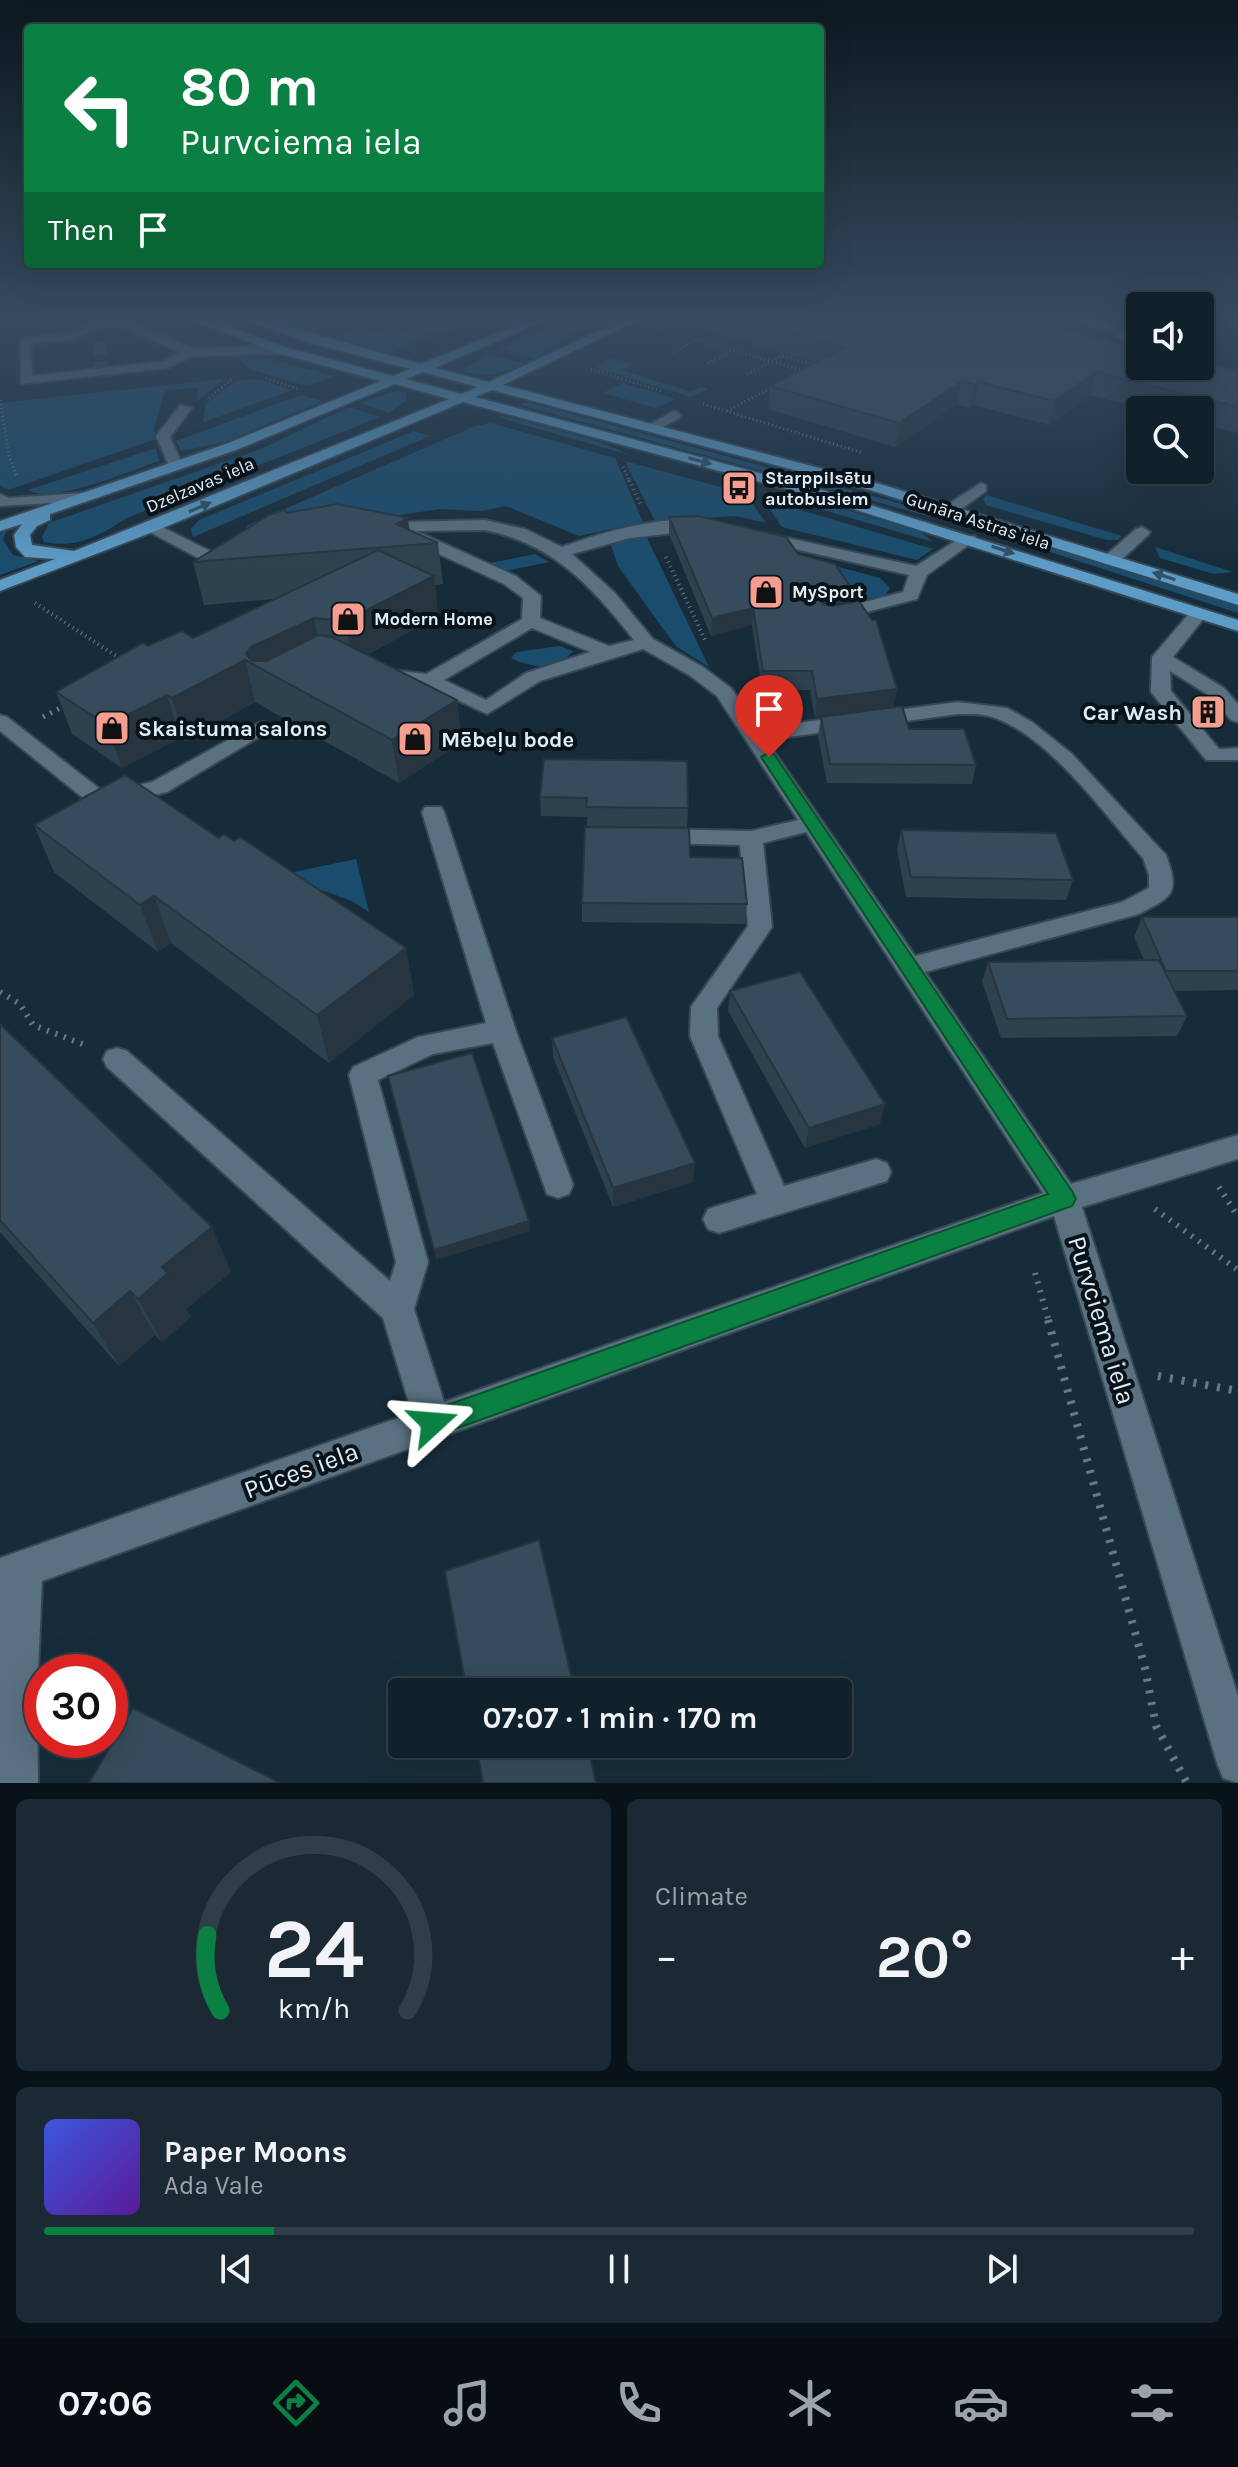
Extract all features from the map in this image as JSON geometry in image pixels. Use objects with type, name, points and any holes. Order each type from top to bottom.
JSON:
[{"type":"main road","name":"Dzelzavas iela","points":[[0,526],[271,432],[344,402]]},
{"type":"main road","name":"Dzelzavas iela","points":[[0,586],[152,527],[452,402]]},
{"type":"main road","name":"Gunāra Astras iela","points":[[478,402],[814,492],[1238,626]]},
{"type":"main road","name":"Gunāra Astras iela","points":[[558,402],[950,510],[1235,595]]},
{"type":"main road","points":[[82,498],[31,523],[22,535],[24,547],[31,553],[58,555],[102,547]]},
{"type":"street","points":[[176,466],[163,436],[175,425],[185,408]]},
{"type":"street","points":[[652,427],[674,415]]},
{"type":"street","points":[[950,510],[981,488]]},
{"type":"street","points":[[0,520],[6,514],[3,501],[82,498]]},
{"type":"street","points":[[531,621],[532,596],[510,580],[386,527],[485,525],[519,532],[561,553],[609,597],[646,643],[718,687]]},
{"type":"street","points":[[561,553],[605,536],[651,527],[706,525],[719,528]]},
{"type":"street","points":[[152,527],[219,562],[246,553]]},
{"type":"street","points":[[1111,560],[1142,532]]},
{"type":"street","points":[[745,534],[919,572]]},
{"type":"street","points":[[829,616],[882,605],[911,595],[919,572],[969,539]]},
{"type":"street","points":[[1199,613],[1161,657],[1158,679],[1161,692],[1213,756],[1238,754]]},
{"type":"street","points":[[531,621],[607,652]]},
{"type":"street","points":[[429,680],[531,621]]},
{"type":"street","points":[[369,673],[429,680],[487,708],[533,677],[607,652],[646,643]]},
{"type":"street","points":[[1161,657],[1217,692],[1238,716]]},
{"type":"street","name":"Purvciema iela","points":[[718,687],[754,735],[1064,1199],[1238,1762]]},
{"type":"street","points":[[1161,692],[1208,687]]},
{"type":"street","points":[[754,735],[958,708],[992,710],[1009,716],[1052,747],[1154,855],[1161,875],[1161,892],[1130,908],[908,967]]},
{"type":"street","points":[[7,726],[101,801],[159,787],[264,728]]},
{"type":"street","points":[[433,812],[502,1031],[558,1185]]},
{"type":"street","points":[[639,836],[751,838],[811,824]]},
{"type":"street","points":[[751,838],[760,927],[704,1007],[704,1036],[776,1203]]},
{"type":"street","points":[[397,1309],[412,1262],[363,1075],[428,1044],[502,1031]]},
{"type":"street","points":[[117,1059],[397,1309],[433,1423]]},
{"type":"street","name":"Pūces iela","points":[[12,1573],[1064,1199],[1238,1147]]},
{"type":"street","points":[[719,1219],[876,1172]]},
{"type":"street","points":[[12,1573],[17,1681],[16,1783]]},
{"type":"path","points":[[0,402],[9,456],[21,488]]},
{"type":"path","points":[[722,414],[745,402]]},
{"type":"path","points":[[617,454],[720,673],[718,687]]},
{"type":"path","points":[[34,602],[128,664]]},
{"type":"path","points":[[7,726],[69,704]]},
{"type":"path","points":[[0,992],[20,1004],[33,1025],[117,1059]]},
{"type":"path","points":[[1218,1186],[1238,1217]]},
{"type":"path","points":[[1153,1207],[1238,1270]]},
{"type":"path","points":[[1035,1273],[1145,1668],[1156,1726],[1187,1783]]},
{"type":"path","points":[[1153,1375],[1238,1391]]},
{"type":"shaded area","points":[[161,402],[154,428],[156,439],[8,490],[0,485],[0,403]]},
{"type":"shaded area","points":[[259,402],[174,433],[203,422],[206,403]]},
{"type":"shaded area","points":[[281,402],[320,402],[225,442],[181,451],[176,441]]},
{"type":"shaded area","points":[[362,402],[403,402],[389,413],[359,403]]},
{"type":"shaded area","points":[[528,402],[1004,532],[1238,607],[1238,613],[998,535],[520,405]]},
{"type":"shaded area","points":[[636,402],[669,402],[656,408]]},
{"type":"shaded area","points":[[349,407],[380,417],[127,518],[88,539],[67,544],[44,542],[42,537],[49,523],[261,449]]},
{"type":"shaded area","points":[[504,416],[597,441],[633,456],[497,417]]},
{"type":"shaded area","points":[[491,423],[615,458],[643,522],[579,536],[506,506],[481,511],[440,509],[298,530],[262,542],[243,532],[248,525],[475,426]]},
{"type":"shaded area","points":[[414,431],[430,436],[193,537],[191,529],[199,520]]},
{"type":"shaded area","points":[[156,448],[159,461],[112,478],[55,493],[28,490]]},
{"type":"shaded area","points":[[625,461],[746,494],[766,523],[736,516],[655,521]]},
{"type":"shaded area","points":[[759,491],[803,497],[921,532],[933,542]]},
{"type":"shaded area","points":[[986,495],[1122,536],[1118,540],[1107,540],[986,505],[983,499]]},
{"type":"shaded area","points":[[763,499],[933,549],[917,560],[782,527]]},
{"type":"shaded area","points":[[6,531],[3,540],[13,555],[39,561],[0,575],[0,534]]},
{"type":"shaded area","points":[[646,536],[709,667],[677,647],[618,566],[610,542]]},
{"type":"shaded area","points":[[1155,547],[1233,572],[1214,574],[1160,558]]},
{"type":"shaded area","points":[[535,554],[549,562],[505,571],[490,563]]},
{"type":"shaded area","points":[[802,557],[880,578],[890,588],[885,595],[857,601],[847,584]]},
{"type":"shaded area","points":[[560,646],[573,651],[551,665],[535,666],[511,658],[516,652]]},
{"type":"shaded area","points":[[356,859],[369,912],[352,901],[280,875]]},
{"type":"building","points":[[827,402],[930,402],[899,423]]},
{"type":"building","points":[[1219,402],[1238,402],[1238,407]]},
{"type":"building","points":[[337,504],[408,518],[396,524],[438,543],[193,562],[269,515],[284,510],[287,513]]},
{"type":"building","points":[[698,516],[786,537],[798,554],[835,564],[849,585],[823,592],[819,598],[823,604],[832,606],[859,601],[872,620],[876,620],[897,689],[817,699],[812,671],[763,671],[753,608],[712,618],[669,517]]},
{"type":"building","points":[[378,550],[434,576],[345,621],[314,618],[251,647],[246,654],[252,661],[266,661],[318,635],[332,637],[457,700],[392,740],[245,660],[172,698],[167,695],[107,725],[56,692],[143,643],[148,646],[182,631],[193,638]]},
{"type":"building","points":[[902,706],[909,729],[964,729],[976,765],[830,764],[821,717]]},
{"type":"building","points":[[544,759],[687,761],[688,808],[586,807],[587,798],[540,797]]},
{"type":"building","points":[[125,775],[219,838],[224,834],[234,841],[240,837],[406,948],[317,1015],[154,896],[140,905],[34,825]]},
{"type":"building","points":[[585,827],[689,828],[690,857],[742,858],[747,904],[582,903]]},
{"type":"building","points":[[901,830],[1056,833],[1073,880],[911,877]]},
{"type":"building","points":[[1142,917],[1238,917],[1238,971],[1166,971]]},
{"type":"building","points":[[1159,960],[1187,1016],[1007,1019],[988,962]]},
{"type":"building","points":[[800,972],[885,1104],[809,1128],[730,991]]},
{"type":"building","points":[[626,1017],[695,1163],[613,1188],[552,1038]]},
{"type":"building","points":[[0,1024],[212,1227],[162,1267],[168,1273],[138,1299],[130,1291],[93,1323],[0,1220]]},
{"type":"building","points":[[472,1053],[529,1221],[434,1250],[388,1076]]},
{"type":"building","points":[[539,1540],[572,1678],[464,1678],[445,1571]]},
{"type":"building","points":[[133,1708],[280,1783],[89,1783],[104,1758],[128,1758],[128,1717]]},
{"type":"building","points":[[479,1758],[590,1758],[596,1783],[483,1783]]},
{"type":"place","name":"Starppilsētu autobusiem","points":[[739,488]]},
{"type":"place","name":"MySport","points":[[766,592]]},
{"type":"place","name":"Modern Home","points":[[348,619]]},
{"type":"place","name":"Car Wash","points":[[1208,712]]},
{"type":"place","name":"Skaistuma salons","points":[[112,728]]},
{"type":"place","name":"Mēbeļu bode","points":[[415,739]]},
{"type":"route","points":[[433,1423],[1064,1199],[769,757]]}]
